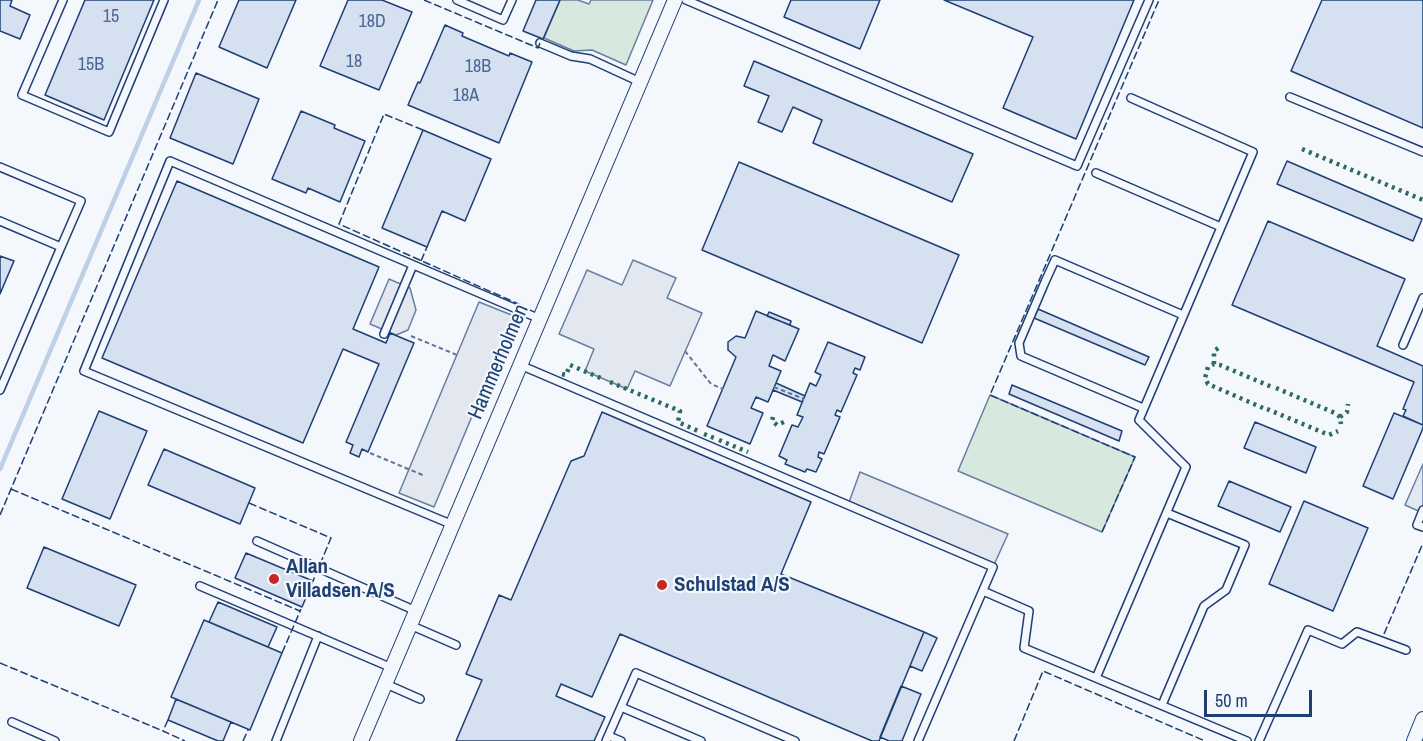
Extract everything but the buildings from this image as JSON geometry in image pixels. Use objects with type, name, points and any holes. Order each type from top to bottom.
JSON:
[{"type":"street","name":"Hammerholmen","points":[[361,741],[675,0]]},
{"type":"street","points":[[1414,741],[1423,719]]},
{"type":"lane","points":[[63,0],[22,95],[109,132],[164,0]]},
{"type":"lane","points":[[457,0],[503,20],[512,0]]},
{"type":"lane","points":[[686,0],[1077,166],[1149,0]]},
{"type":"lane","points":[[540,43],[571,56],[590,59],[640,82]]},
{"type":"lane","points":[[1290,97],[1423,152]]},
{"type":"lane","points":[[1096,678],[1186,467],[1139,420],[1253,152],[1131,98]]},
{"type":"lane","points":[[453,525],[84,371],[170,161],[540,319]]},
{"type":"lane","points":[[0,167],[81,201],[0,390]]},
{"type":"lane","points":[[1096,173],[1221,227]]},
{"type":"lane","points":[[0,221],[61,247]]},
{"type":"lane","points":[[1143,408],[1021,356],[1019,343],[1055,260],[1183,315]]},
{"type":"lane","points":[[384,334],[413,265]]},
{"type":"lane","points":[[1403,345],[1423,298]]},
{"type":"lane","points":[[520,365],[993,567],[918,741]]},
{"type":"lane","points":[[1423,510],[1417,525],[1423,527]]},
{"type":"lane","points":[[1162,705],[1204,606],[1226,590],[1245,545],[1167,513]]},
{"type":"lane","points":[[257,541],[416,611]]},
{"type":"lane","points":[[200,586],[392,668]]},
{"type":"lane","points":[[983,591],[1029,611],[1024,648],[1247,741]]},
{"type":"lane","points":[[410,625],[456,645]]},
{"type":"lane","points":[[1259,741],[1308,630],[1342,644],[1358,632],[1406,650]]},
{"type":"lane","points":[[276,741],[318,636]]},
{"type":"lane","points":[[621,741],[607,738],[636,673],[778,738],[795,741]]},
{"type":"lane","points":[[386,684],[420,699]]},
{"type":"lane","points":[[621,707],[701,741]]},
{"type":"lane","points":[[12,723],[55,741]]},
{"type":"path","points":[[411,336],[457,355]]},
{"type":"path","points":[[685,351],[711,384],[723,389]]},
{"type":"path","points":[[774,387],[804,399]]},
{"type":"path","points":[[370,453],[426,476]]},
{"type":"shaded area","points":[[560,0],[578,0],[589,4],[591,0],[653,0],[626,65],[592,50],[574,51],[544,38]]},
{"type":"shaded area","points":[[633,260],[676,278],[667,298],[702,313],[670,386],[635,371],[627,389],[585,371],[594,349],[559,334],[587,270],[622,285]]},
{"type":"shaded area","points":[[389,279],[410,288],[416,310],[408,330],[396,335],[370,324]]},
{"type":"shaded area","points":[[479,302],[514,316],[434,507],[399,493]]},
{"type":"shaded area","points":[[990,395],[1135,457],[1102,532],[958,471]]},
{"type":"shaded area","points":[[1423,464],[1423,513],[1405,505]]},
{"type":"shaded area","points":[[860,472],[1008,534],[993,567],[848,505]]},
{"type":"waterway","points":[[0,469],[199,0]]},
{"type":"hedge","points":[[1302,149],[1423,200]]},
{"type":"hedge","points":[[1214,364],[1214,351],[1220,347]]},
{"type":"hedge","points":[[1263,408],[1208,384],[1205,378],[1208,367],[1214,364],[1220,365],[1272,387]]},
{"type":"hedge","points":[[562,374],[566,375],[570,365],[603,379]]},
{"type":"hedge","points":[[610,382],[680,411],[678,422],[698,431]]},
{"type":"hedge","points":[[1276,388],[1335,413],[1340,417],[1341,424]]},
{"type":"hedge","points":[[1340,417],[1347,412],[1348,404]]},
{"type":"hedge","points":[[1267,409],[1329,435],[1338,431]]},
{"type":"hedge","points":[[773,417],[772,421],[777,425],[784,422]]},
{"type":"hedge","points":[[704,434],[714,438]]},
{"type":"hedge","points":[[719,440],[748,452]]},
{"type":"fence","points":[[0,515],[218,0]]},
{"type":"fence","points":[[424,0],[538,48],[540,43]]},
{"type":"fence","points":[[1102,532],[1135,457],[990,395],[1159,0]]},
{"type":"fence","points":[[423,130],[384,114],[339,224],[523,306]]},
{"type":"fence","points":[[421,261],[427,247]]},
{"type":"fence","points":[[11,489],[300,611]]},
{"type":"fence","points":[[249,503],[331,538],[313,581]]},
{"type":"fence","points":[[1384,634],[1423,543]]},
{"type":"fence","points":[[282,653],[301,609]]},
{"type":"fence","points":[[0,663],[163,731]]},
{"type":"fence","points":[[1014,741],[1043,671],[1205,741]]},
{"type":"fence","points":[[168,720],[163,731],[185,741]]},
{"type":"fence","points":[[243,741],[248,730]]},
{"type":"place","name":"Allan Villadsen A/S","points":[[274,579]]},
{"type":"place","name":"Schulstad A/S","points":[[662,585]]}]
